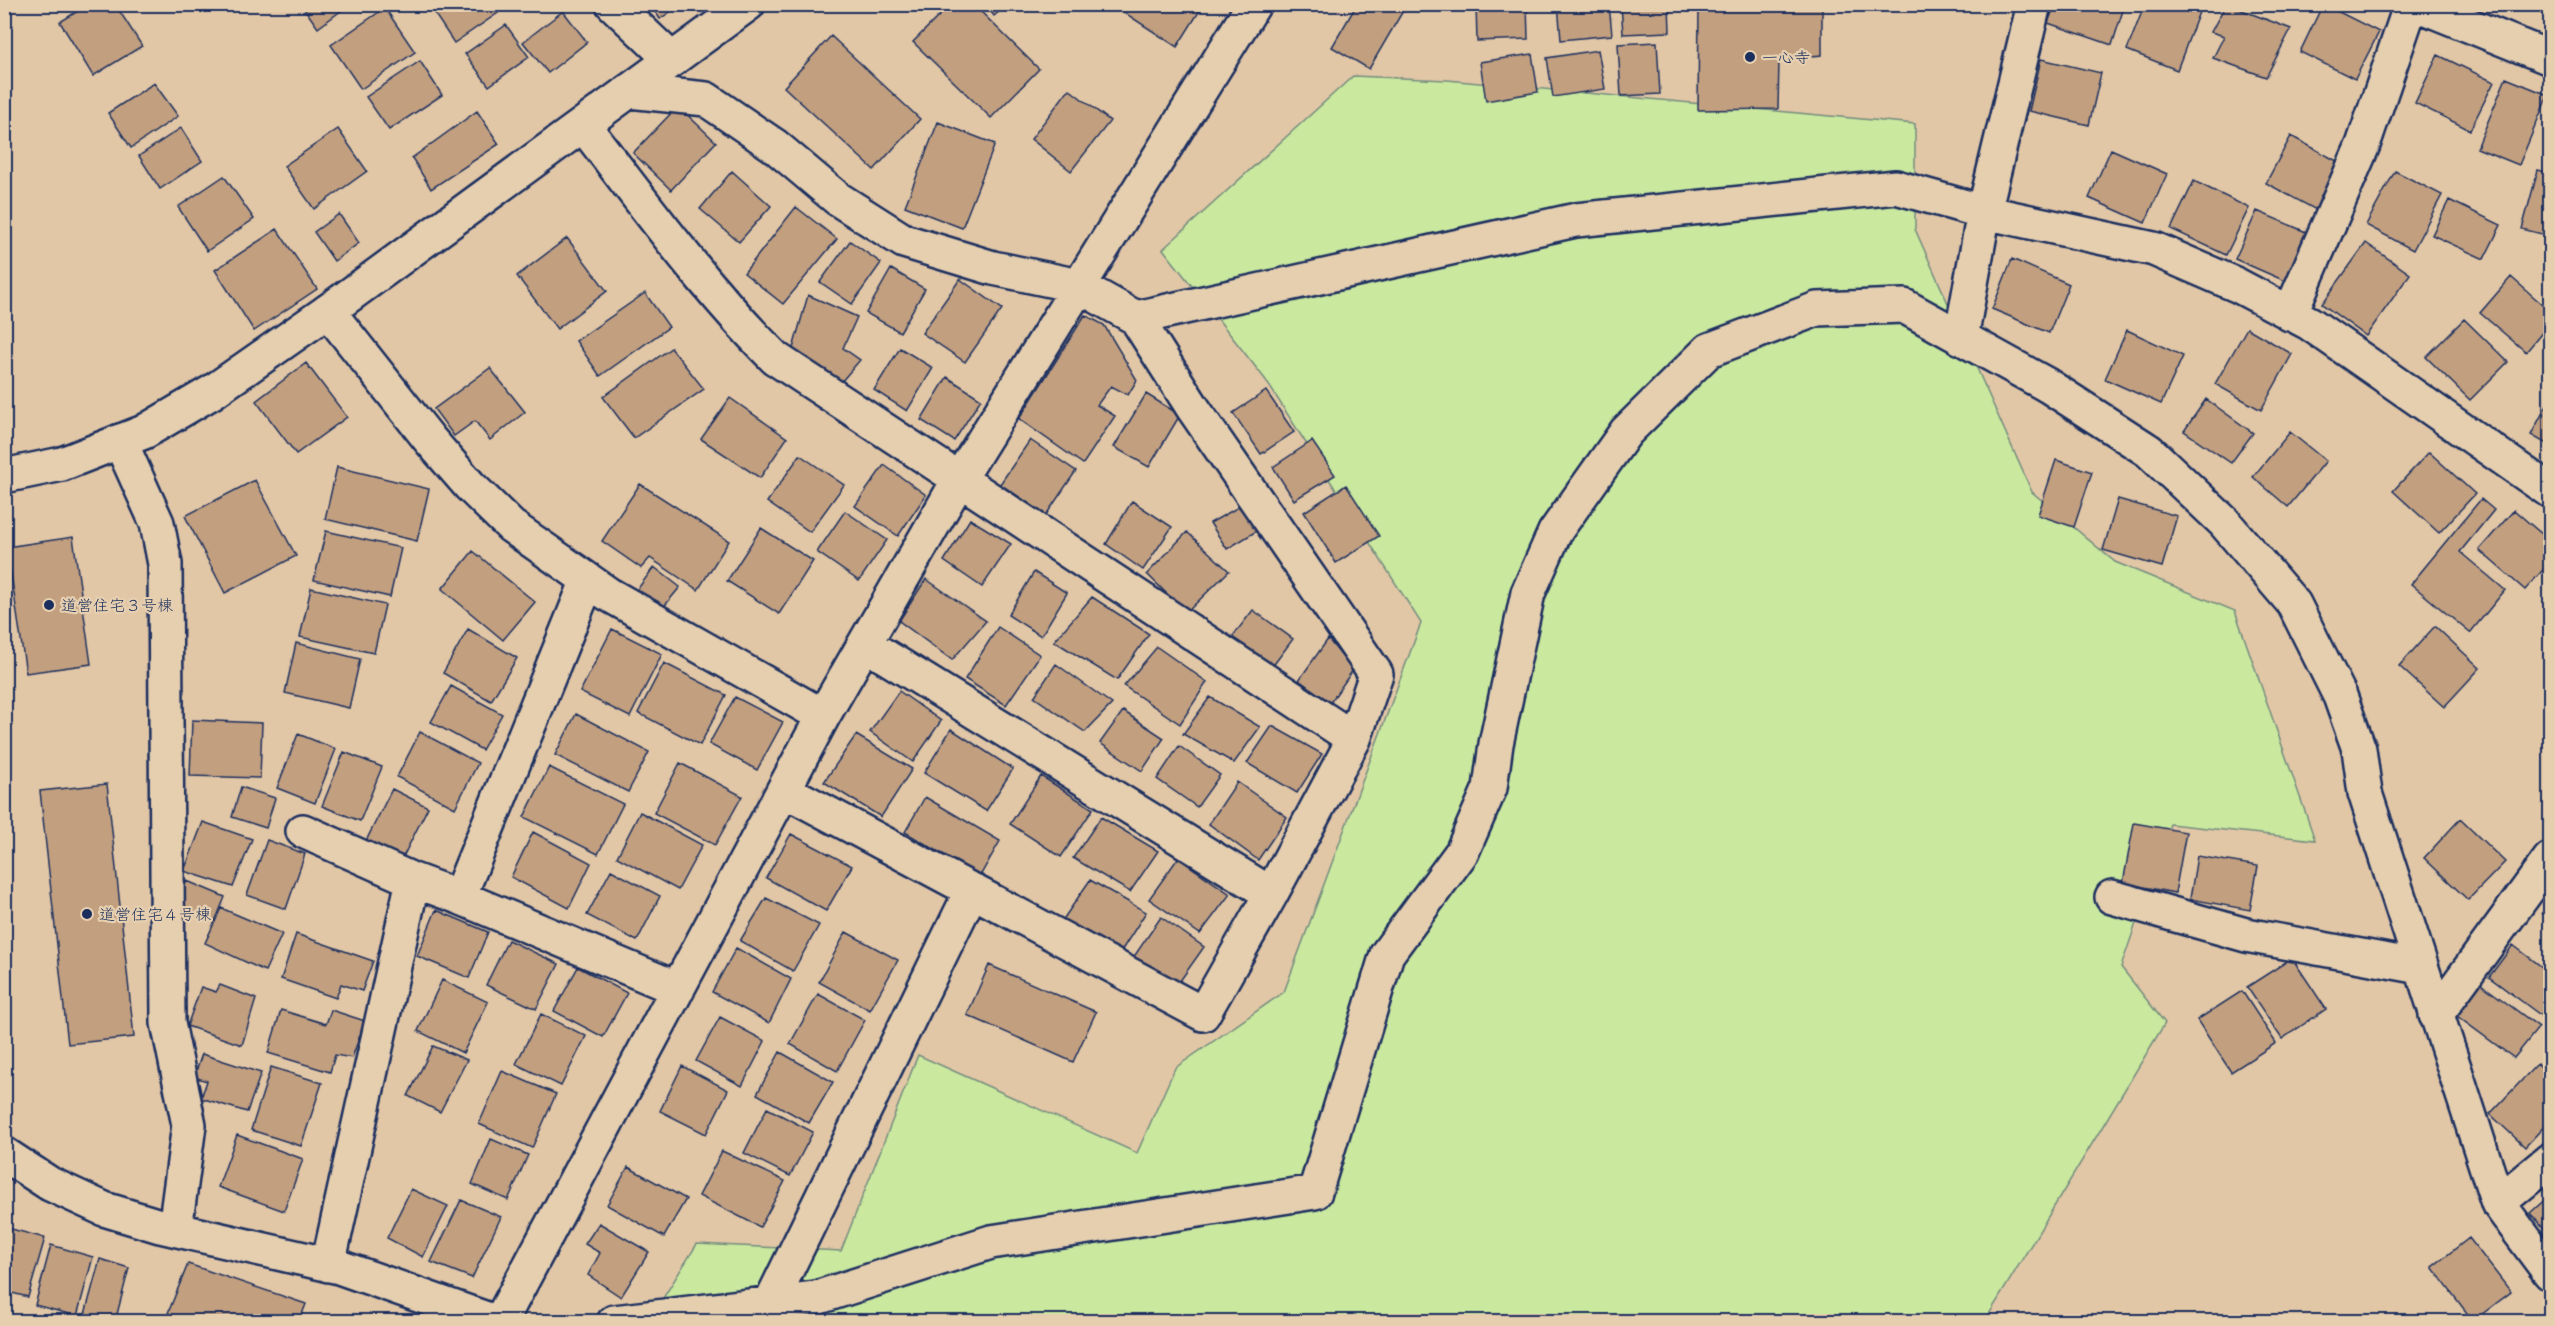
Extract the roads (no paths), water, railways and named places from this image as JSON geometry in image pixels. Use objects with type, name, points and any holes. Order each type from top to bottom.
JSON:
[{"type":"street","points":[[614,4],[672,60]]},
{"type":"street","points":[[4,476],[63,464],[144,432],[212,392],[584,126],[748,4]]},
{"type":"street","points":[[500,1322],[823,716],[960,478],[1254,4]]},
{"type":"street","points":[[1961,338],[1984,212],[2034,4]]},
{"type":"street","points":[[2290,314],[2363,145],[2411,4]]},
{"type":"street","points":[[2416,4],[2550,58]]},
{"type":"street","points":[[629,92],[706,99],[775,146],[838,200],[904,241],[993,268],[1079,286],[1136,318],[1193,408],[1376,674],[1354,739],[1271,894],[1203,1014],[784,790]]},
{"type":"street","points":[[584,126],[741,325],[774,358],[960,478],[1354,739]]},
{"type":"street","points":[[1136,318],[1576,220],[1896,187],[1984,212],[2154,249],[2237,285],[2309,323],[2550,491]]},
{"type":"street","points":[[614,1322],[816,1298],[991,1242],[1315,1192],[1387,954],[1462,852],[1490,788],[1496,744],[1528,593],[1554,532],[1626,432],[1709,350],[1816,309],[1904,306],[2047,385],[2149,451],[2224,522],[2294,604],[2340,696],[2359,749],[2365,794],[2498,1203],[2550,1273]]},
{"type":"street","points":[[328,311],[430,440],[470,486],[511,526],[609,594],[823,716]]},
{"type":"street","points":[[120,441],[157,523],[165,564],[168,1023],[189,1125],[175,1229]]},
{"type":"street","points":[[459,897],[588,580]]},
{"type":"street","points":[[865,644],[1271,894]]},
{"type":"street","points":[[303,831],[413,880],[678,989]]},
{"type":"street","points":[[2436,1015],[2550,860]]},
{"type":"street","points":[[327,1265],[413,880]]},
{"type":"street","points":[[770,1304],[972,890]]},
{"type":"street","points":[[2112,897],[2246,934],[2421,967]]},
{"type":"street","points":[[4,1154],[50,1184],[104,1209],[175,1229],[327,1265],[495,1322]]},
{"type":"street","points":[[2498,1203],[2550,1160]]},
{"type":"place","name":"一心寺","points":[[1750,57]]},
{"type":"place","name":"道営住宅３号棟","points":[[49,605]]},
{"type":"place","name":"道営住宅４号棟","points":[[87,914]]}]
